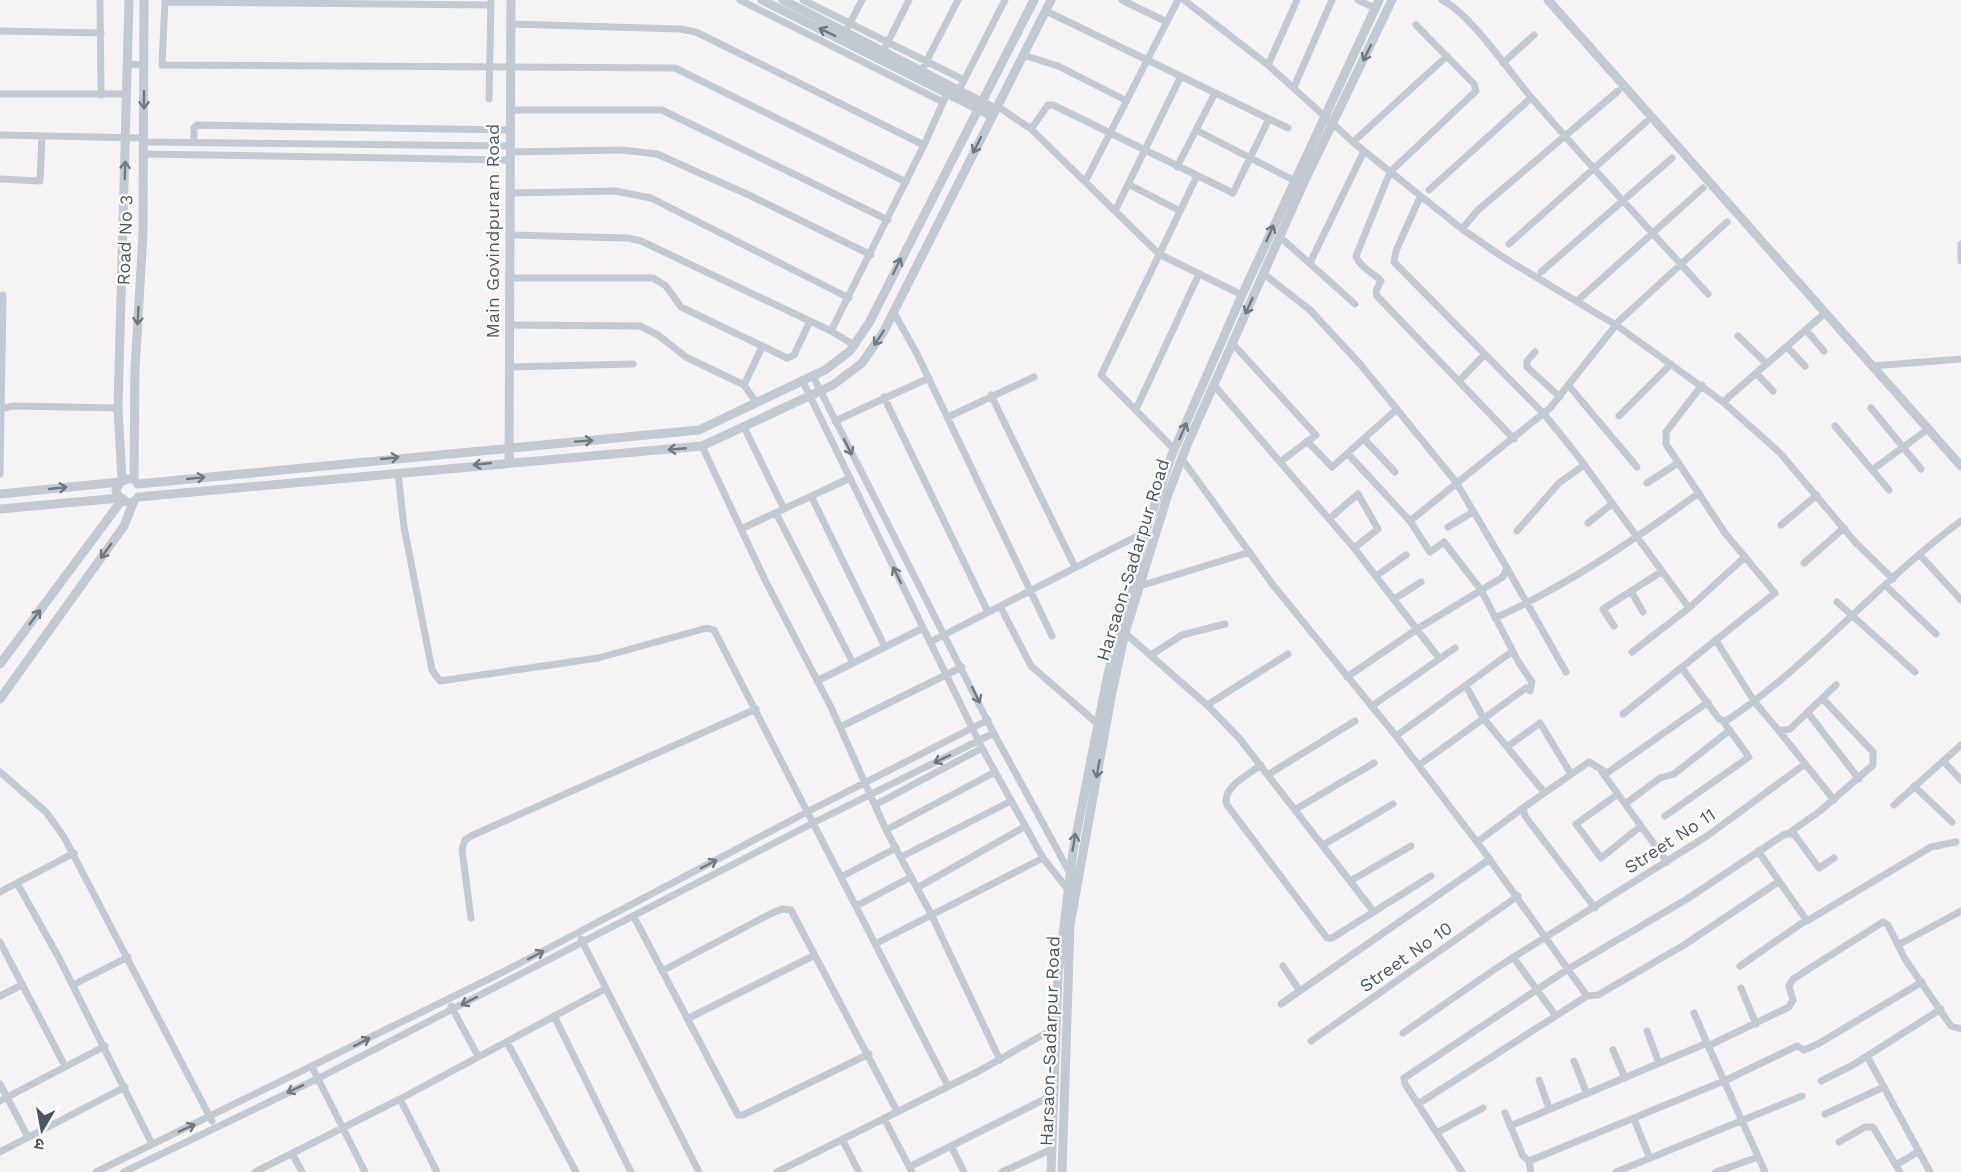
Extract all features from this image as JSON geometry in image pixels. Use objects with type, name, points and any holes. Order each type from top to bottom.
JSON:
[{"type":"street","points":[[100,0],[101,94]]},
{"type":"street","name":"Road No 3","points":[[121,481],[118,408],[129,0]]},
{"type":"street","name":"Road No 3","points":[[136,482],[144,0]]},
{"type":"street","name":"Main Govindpuram Road","points":[[509,461],[511,0]]},
{"type":"street","points":[[740,0],[943,102]]},
{"type":"street","points":[[762,0],[956,88]]},
{"type":"street","points":[[783,0],[814,6]]},
{"type":"street","points":[[803,0],[848,27],[924,65],[980,104],[1031,129],[1159,254],[1242,295]]},
{"type":"street","points":[[848,27],[862,0]]},
{"type":"street","points":[[886,46],[909,0]]},
{"type":"street","points":[[924,65],[958,0]]},
{"type":"street","points":[[831,332],[871,255],[943,102],[956,88],[1005,0]]},
{"type":"street","points":[[1034,0],[869,323],[854,345],[838,361],[813,376],[699,430],[136,482],[121,481],[0,495],[1,508],[136,499],[509,461],[702,446],[833,385],[862,363],[884,331],[1052,0]]},
{"type":"street","points":[[1122,0],[1167,22]]},
{"type":"street","points":[[1085,182],[1178,0]]},
{"type":"street","points":[[1184,0],[1268,65],[1353,142],[1462,229],[1501,256],[1617,323],[1723,402],[1780,453],[1844,528],[1893,579]]},
{"type":"street","points":[[1268,65],[1297,0]]},
{"type":"street","points":[[1294,87],[1332,0]]},
{"type":"street","points":[[1358,0],[1377,4]]},
{"type":"street","name":"Harsaon-Sadarpur Road","points":[[1051,1172],[1055,1028],[1071,893],[1077,884],[1125,633],[1140,586],[1151,532],[1213,384],[1332,123],[1392,0]]},
{"type":"street","points":[[1443,0],[1457,11],[1708,294]]},
{"type":"street","points":[[1548,0],[1961,466]]},
{"type":"street","points":[[489,99],[490,68],[491,3],[165,1],[162,65],[490,68],[675,68],[906,182]]},
{"type":"street","name":"Harsaon-Sadarpur Road","points":[[1062,1172],[1070,873],[1098,724],[1174,449],[1293,180],[1377,4]]},
{"type":"street","points":[[1046,11],[1288,129]]},
{"type":"street","points":[[510,24],[680,29],[696,32],[924,145]]},
{"type":"street","points":[[1416,25],[1474,84],[1476,91],[1390,172],[1356,256],[1358,262],[1381,281],[1376,291],[1377,296],[1514,439]]},
{"type":"street","points":[[0,31],[101,33]]},
{"type":"street","points":[[1503,63],[1534,35]]},
{"type":"street","points":[[1023,55],[1058,66],[1127,101]]},
{"type":"street","points":[[1353,142],[1447,56]]},
{"type":"street","points":[[128,64],[144,65]]},
{"type":"street","points":[[924,65],[956,88]]},
{"type":"street","points":[[1115,211],[1181,76]]},
{"type":"street","points":[[1462,229],[1478,210],[1618,91]]},
{"type":"street","points":[[1177,167],[1215,93]]},
{"type":"street","points":[[0,94],[127,94]]},
{"type":"street","points":[[1429,190],[1532,98]]},
{"type":"street","points":[[1031,129],[1050,105],[1177,167],[1235,192],[1269,119]]},
{"type":"street","points":[[510,110],[662,110],[888,220]]},
{"type":"street","points":[[1509,244],[1646,122]]},
{"type":"street","points":[[194,143],[194,128],[197,125],[510,130]]},
{"type":"street","points":[[362,128],[362,144]]},
{"type":"street","points":[[1196,130],[1293,180]]},
{"type":"street","points":[[0,135],[126,138],[194,143],[425,145],[510,153]]},
{"type":"street","points":[[0,179],[40,181],[42,136]]},
{"type":"street","points":[[425,145],[426,159]]},
{"type":"street","points":[[143,154],[426,159],[510,153],[621,150],[657,154],[751,196],[871,255]]},
{"type":"street","points":[[1310,263],[1364,150]]},
{"type":"street","points":[[1541,272],[1672,158]]},
{"type":"street","points":[[1174,449],[1136,409],[1103,380],[1101,373],[1197,176]]},
{"type":"street","points":[[1128,184],[1180,211]]},
{"type":"street","points":[[1577,301],[1703,188]]},
{"type":"street","points":[[510,193],[615,191],[651,198],[849,298]]},
{"type":"street","points":[[1420,197],[1396,251],[1394,262],[1544,414],[1689,608]]},
{"type":"street","points":[[1410,521],[1544,414],[1569,386],[1617,323],[1727,222]]},
{"type":"street","points":[[509,235],[628,238],[641,241],[810,321],[854,345]]},
{"type":"street","points":[[1280,237],[1355,304]]},
{"type":"street","points":[[1961,244],[1961,261]]},
{"type":"street","points":[[1136,409],[1199,274]]},
{"type":"street","points":[[1264,274],[1310,310],[1360,363],[1456,482],[1566,672]]},
{"type":"street","points":[[509,278],[653,278],[666,286],[681,307],[787,358],[792,357],[810,321]]},
{"type":"street","points":[[0,474],[3,295]]},
{"type":"street","points":[[894,311],[948,417],[1052,636]]},
{"type":"street","points":[[1723,402],[1825,313]]},
{"type":"street","points":[[509,325],[640,326],[658,334],[686,357],[744,385],[756,402]]},
{"type":"street","points":[[1806,330],[1824,351]]},
{"type":"street","points":[[1738,336],[1767,364]]},
{"type":"street","points":[[1232,343],[1316,435],[1280,462]]},
{"type":"street","points":[[744,385],[762,347]]},
{"type":"street","points":[[1787,347],[1805,366]]},
{"type":"street","points":[[1535,352],[1527,361],[1527,367],[1560,397]]},
{"type":"street","points":[[1459,381],[1485,354]]},
{"type":"street","points":[[1872,366],[1961,359]]},
{"type":"street","points":[[509,367],[633,364]]},
{"type":"street","points":[[1619,416],[1671,364]]},
{"type":"street","points":[[1756,373],[1773,392]]},
{"type":"street","points":[[813,376],[994,733],[1077,884]]},
{"type":"street","points":[[948,417],[991,395],[1034,377]]},
{"type":"street","points":[[835,421],[929,378]]},
{"type":"street","points":[[802,380],[972,729],[1024,827],[1043,858],[1071,893]]},
{"type":"street","points":[[1213,384],[1354,548],[1440,658]]},
{"type":"street","points":[[1623,714],[1717,642],[1775,592],[1745,557],[1698,493],[1666,444],[1666,432],[1702,385]]},
{"type":"street","points":[[1569,386],[1637,466]]},
{"type":"street","points":[[991,395],[1075,567]]},
{"type":"street","points":[[884,397],[988,612]]},
{"type":"street","points":[[0,409],[13,406],[118,408]]},
{"type":"street","points":[[1871,408],[1921,469]]},
{"type":"street","points":[[1308,441],[1332,467],[1397,409]]},
{"type":"street","points":[[1835,426],[1889,490]]},
{"type":"street","points":[[744,427],[784,509]]},
{"type":"street","points":[[1872,470],[1928,429]]},
{"type":"street","points":[[1364,439],[1395,472]]},
{"type":"street","points":[[702,446],[840,727],[886,830],[931,914],[1000,1060]]},
{"type":"street","points":[[1348,454],[1410,521],[1430,552],[1444,542],[1481,590],[1532,682],[1528,690],[1484,718],[1419,765]]},
{"type":"street","points":[[1182,459],[1250,552],[1347,677],[1396,735],[1518,896],[1587,996]]},
{"type":"street","points":[[1647,483],[1678,463]]},
{"type":"street","points":[[1517,531],[1559,483],[1584,465]]},
{"type":"street","points":[[398,473],[409,555],[436,678],[444,681],[573,663],[628,651],[710,628],[716,632],[858,905],[948,1086]]},
{"type":"street","points":[[741,529],[850,478]]},
{"type":"street","points":[[121,481],[116,490],[121,499]]},
{"type":"street","points":[[0,699],[124,526],[140,490],[136,482]]},
{"type":"street","points":[[1495,618],[1527,604],[1637,538],[1698,493]]},
{"type":"street","points":[[1329,519],[1358,494],[1378,529],[1354,548]]},
{"type":"street","points":[[1781,525],[1817,495]]},
{"type":"street","points":[[811,496],[885,647]]},
{"type":"street","points":[[0,664],[121,499]]},
{"type":"street","points":[[1588,523],[1612,504]]},
{"type":"street","points":[[1448,527],[1473,512]]},
{"type":"street","points":[[776,513],[852,663]]},
{"type":"street","points":[[1723,722],[1754,701],[1961,521]]},
{"type":"street","points":[[1804,563],[1844,528]]},
{"type":"street","points":[[930,642],[1075,567],[1151,532]]},
{"type":"street","points":[[1140,586],[1250,552]]},
{"type":"street","points":[[1376,576],[1406,555]]},
{"type":"street","points":[[1920,555],[1961,600]]},
{"type":"street","points":[[1632,652],[1689,608],[1745,557]]},
{"type":"street","points":[[1347,677],[1417,629],[1506,575],[1507,568]]},
{"type":"street","points":[[1614,626],[1603,609],[1661,572]]},
{"type":"street","points":[[1394,599],[1421,582]]},
{"type":"street","points":[[1886,586],[1936,634]]},
{"type":"street","points":[[1630,591],[1643,612]]},
{"type":"street","points":[[1837,603],[1915,672]]},
{"type":"street","points":[[1000,606],[1031,666],[1098,724]]},
{"type":"street","points":[[1151,655],[1182,635],[1225,624]]},
{"type":"street","points":[[817,681],[923,628]]},
{"type":"street","points":[[1125,633],[1207,705],[1261,765],[1374,912]]},
{"type":"street","points":[[1717,642],[1754,701],[1834,801]]},
{"type":"street","points":[[1372,706],[1455,648]]},
{"type":"street","points":[[1396,735],[1510,653]]},
{"type":"street","points":[[1207,705],[1288,654]]},
{"type":"street","points":[[840,727],[962,667]]},
{"type":"street","points":[[1665,816],[1749,757],[1683,668]]},
{"type":"street","points":[[1779,731],[1790,729],[1836,685]]},
{"type":"street","points":[[1466,686],[1484,718],[1545,792]]},
{"type":"street","points":[[1462,1172],[1404,1078],[1568,969],[1678,904],[1789,833],[1834,801],[1873,765],[1873,752],[1823,699]]},
{"type":"street","points":[[1602,772],[1607,773],[1708,702]]},
{"type":"street","points":[[471,918],[462,850],[465,840],[756,709]]},
{"type":"street","points":[[1808,713],[1858,779]]},
{"type":"street","points":[[96,1172],[211,1118],[579,933],[808,811],[988,720]]},
{"type":"street","points":[[1269,774],[1354,721]]},
{"type":"street","points":[[1507,747],[1540,723],[1571,774]]},
{"type":"street","points":[[1625,804],[1660,778],[1674,774],[1730,730]]},
{"type":"street","points":[[875,805],[980,744],[994,733]]},
{"type":"street","points":[[124,1172],[317,1079],[870,794],[980,744]]},
{"type":"street","points":[[1894,805],[1961,745]]},
{"type":"street","points":[[1943,761],[1961,780]]},
{"type":"street","points":[[1477,842],[1589,762],[1602,772],[1667,862]]},
{"type":"street","points":[[1296,810],[1374,763]]},
{"type":"street","name":"Street No 11","points":[[1403,1033],[1514,957],[1716,830],[1806,764]]},
{"type":"street","points":[[1261,765],[1228,791],[1225,800],[1325,936],[1332,938],[1431,876]]},
{"type":"street","points":[[0,772],[46,812],[74,853],[215,1127]]},
{"type":"street","points":[[886,830],[995,772]]},
{"type":"street","points":[[1914,786],[1952,822]]},
{"type":"street","points":[[1618,794],[1576,824],[1601,858],[1641,826]]},
{"type":"street","points":[[901,857],[1011,801]]},
{"type":"street","points":[[1323,845],[1394,804]]},
{"type":"street","points":[[1523,808],[1525,816],[1595,908]]},
{"type":"street","points":[[917,888],[1024,827]]},
{"type":"street","points":[[1789,833],[1797,838],[1819,868],[1834,858]]},
{"type":"street","points":[[1740,966],[1805,921],[1931,847],[1956,842]]},
{"type":"street","points":[[1350,881],[1411,846]]},
{"type":"street","points":[[843,876],[896,848]]},
{"type":"street","points":[[1758,851],[1805,921]]},
{"type":"street","points":[[0,892],[74,853]]},
{"type":"street","points":[[877,943],[1043,858]]},
{"type":"street","points":[[1281,1004],[1490,859]]},
{"type":"street","points":[[858,905],[911,876]]},
{"type":"street","points":[[1418,1104],[1587,996],[1598,994],[1684,945],[1778,882]]},
{"type":"street","points":[[17,883],[105,1046],[152,1144]]},
{"type":"street","name":"Street No 10","points":[[1311,1041],[1518,896]]},
{"type":"street","points":[[662,971],[782,909],[791,910],[869,1054],[897,1111]]},
{"type":"street","points":[[1898,945],[1961,910]]},
{"type":"street","points":[[634,917],[734,1111],[740,1116],[869,1054]]},
{"type":"street","points":[[1510,1126],[1756,1024],[1792,1005],[1788,986],[1793,979],[1880,923],[1886,923],[1953,1028],[1961,1029]]},
{"type":"street","points":[[579,933],[605,989],[699,1172]]},
{"type":"street","points":[[1,946],[65,1066]]},
{"type":"street","points":[[687,1019],[815,955]]},
{"type":"street","points":[[73,985],[128,957]]},
{"type":"street","points":[[1514,957],[1556,1016]]},
{"type":"street","points":[[1283,966],[1300,991]]},
{"type":"street","points":[[1530,1161],[1724,1081],[1797,1046],[1804,1050],[1818,1044],[1922,982]]},
{"type":"street","points":[[0,996],[22,985]]},
{"type":"street","points":[[1741,988],[1756,1024]]},
{"type":"street","points":[[255,1172],[400,1099],[605,989]]},
{"type":"street","points":[[447,999],[478,1056]]},
{"type":"street","points":[[1821,1081],[1867,1056],[1941,1010]]},
{"type":"street","points":[[1694,1013],[1765,1172]]},
{"type":"street","points":[[554,1016],[631,1172]]},
{"type":"street","points":[[777,1172],[1000,1060],[1055,1028]]},
{"type":"street","points":[[1647,1031],[1659,1063]]},
{"type":"street","points":[[507,1042],[576,1172]]},
{"type":"street","points":[[3,1099],[105,1046]]},
{"type":"street","points":[[1613,1050],[1625,1078]]},
{"type":"street","points":[[1867,1056],[1930,1172]]},
{"type":"street","points":[[1574,1061],[1587,1094]]},
{"type":"street","points":[[312,1067],[365,1172]]},
{"type":"street","points":[[1539,1080],[1549,1108]]},
{"type":"street","points":[[0,1084],[3,1099],[27,1137]]},
{"type":"street","points":[[0,1152],[124,1087]]},
{"type":"street","points":[[1825,1113],[1884,1087]]},
{"type":"street","points":[[884,1118],[910,1169],[1053,1095]]},
{"type":"street","points":[[1616,1172],[1649,1156],[1802,1096]]},
{"type":"street","points":[[400,1099],[437,1172]]},
{"type":"street","points":[[1438,1132],[1483,1108]]},
{"type":"street","points":[[1505,1113],[1522,1156],[1530,1161]]},
{"type":"street","points":[[1634,1119],[1649,1156]]},
{"type":"street","points":[[1839,1142],[1865,1127],[1873,1127],[1898,1169],[1919,1151]]},
{"type":"street","points":[[842,1139],[859,1172]]},
{"type":"street","points":[[951,1146],[964,1172]]},
{"type":"street","points":[[1002,1172],[1052,1149]]},
{"type":"street","points":[[292,1153],[302,1172]]},
{"type":"street","points":[[1716,1172],[1758,1157]]},
{"type":"street","points":[[1530,1161],[1531,1172]]}]
